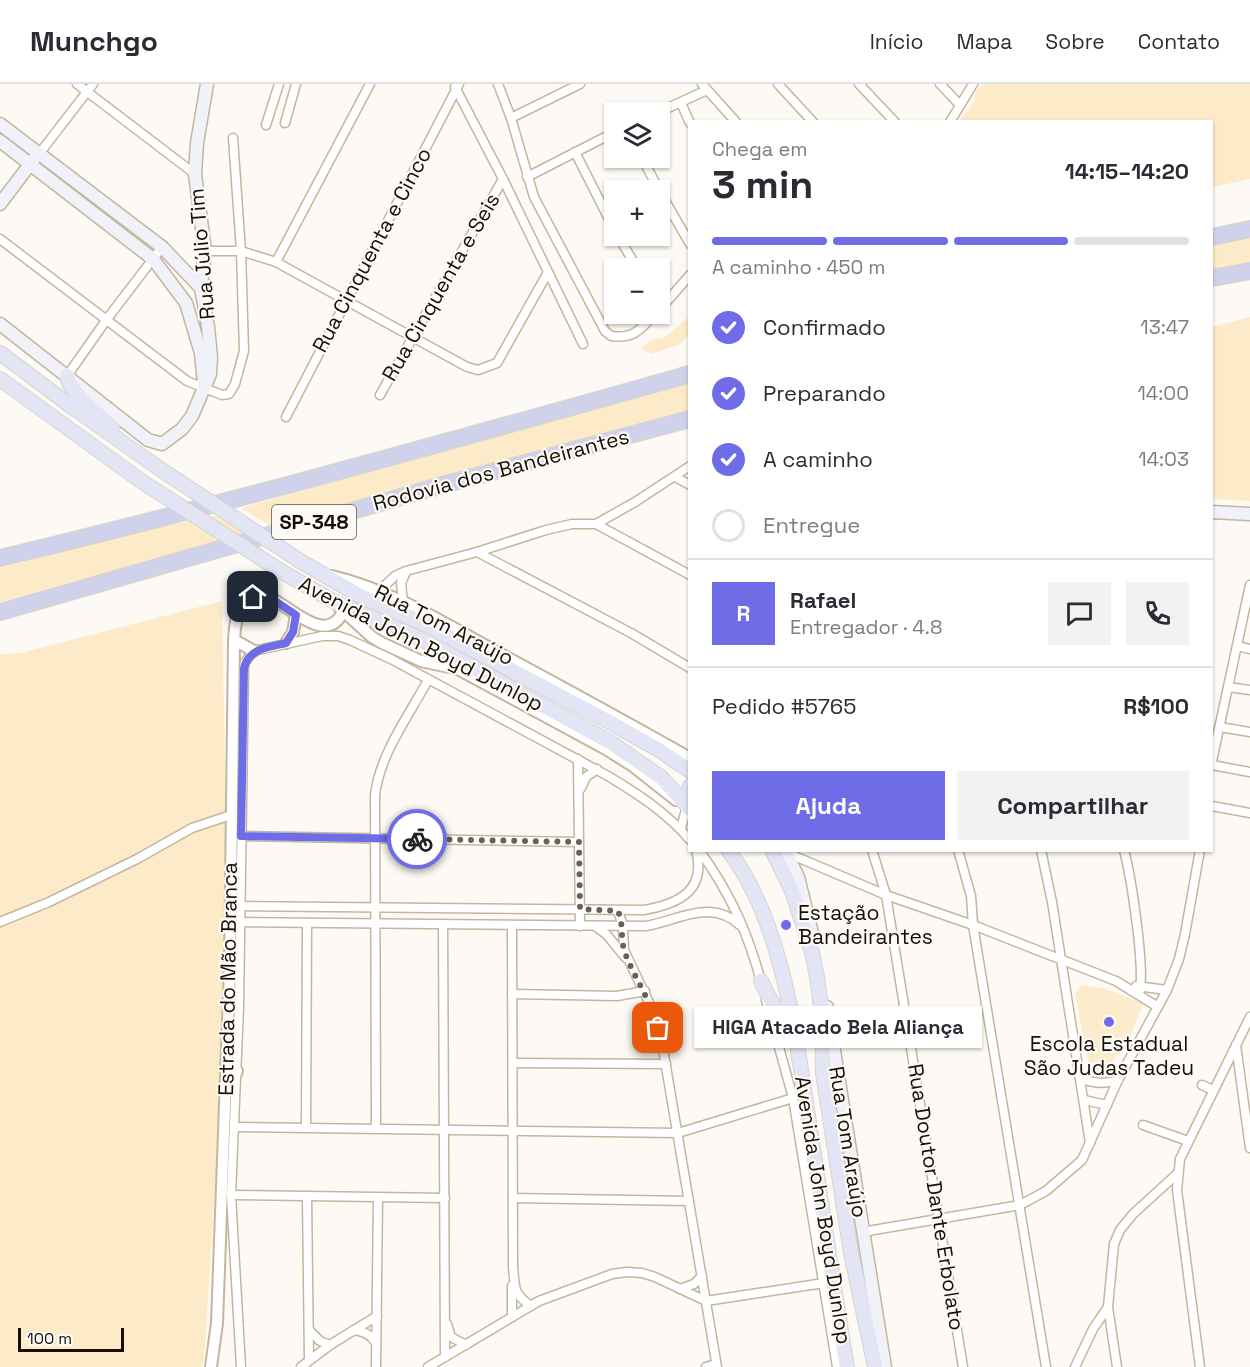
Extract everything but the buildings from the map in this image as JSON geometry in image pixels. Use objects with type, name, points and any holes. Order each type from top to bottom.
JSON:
[{"type":"highway","points":[[1213,237],[1250,229]]},
{"type":"highway","points":[[1213,278],[1250,271]]},
{"type":"highway","name":"Rodovia dos Bandeirantes","points":[[0,558],[135,526],[470,437],[688,376]]},
{"type":"highway","name":"Rodovia dos Bandeirantes","points":[[0,612],[450,483],[688,419]]},
{"type":"main road","name":"Rua Júlio Tim","points":[[67,376],[148,440],[162,444],[182,429],[192,416],[210,374],[211,357],[201,288],[205,251],[195,174],[197,143],[207,84]]},
{"type":"main road","points":[[0,124],[162,248],[201,288],[186,303]]},
{"type":"main road","points":[[0,141],[153,259],[186,303],[201,353],[205,387]]},
{"type":"main road","points":[[0,204],[39,154]]},
{"type":"main road","points":[[0,324],[67,376],[69,385],[76,394],[112,427],[121,442]]},
{"type":"main road","name":"Avenida John Boyd Dunlop","points":[[0,353],[121,442],[300,561],[362,597],[421,622],[613,724],[688,770]]},
{"type":"main road","name":"Avenida John Boyd Dunlop","points":[[0,379],[141,481],[284,573],[339,607],[386,623],[423,640],[610,742],[657,774],[677,792],[688,807]]},
{"type":"main road","points":[[1213,512],[1250,514]]},
{"type":"main road","name":"Avenida John Boyd Dunlop","points":[[730,852],[753,890],[770,932],[792,1018],[847,1367]]},
{"type":"main road","name":"Avenida John Boyd Dunlop","points":[[780,852],[792,891],[811,938],[823,995],[823,1073],[852,1253],[875,1367]]},
{"type":"main road","points":[[761,981],[779,1011],[808,1023],[822,1015]]},
{"type":"main road","name":"Rua Tom Araújo","points":[[823,995],[885,1367]]},
{"type":"street","points":[[77,84],[195,174]]},
{"type":"street","points":[[39,154],[93,84]]},
{"type":"street","points":[[266,125],[279,84]]},
{"type":"street","points":[[285,123],[297,84],[305,84]]},
{"type":"street","points":[[276,262],[370,84]]},
{"type":"street","points":[[498,84],[511,118],[527,177],[543,215],[605,331],[611,336],[619,337],[636,333],[645,324]]},
{"type":"street","points":[[511,118],[580,84]]},
{"type":"street","points":[[778,84],[811,120]]},
{"type":"street","points":[[859,84],[894,120]]},
{"type":"street","points":[[940,84],[960,105]]},
{"type":"street","points":[[951,120],[973,84]]},
{"type":"street","points":[[456,86],[583,344]]},
{"type":"street","name":"Rua Cinquenta e Cinco","points":[[286,417],[456,86]]},
{"type":"street","points":[[670,108],[705,87],[734,120]]},
{"type":"street","points":[[681,103],[689,120]]},
{"type":"street","points":[[0,239],[187,381],[222,395],[230,394],[244,351],[241,251],[233,138]]},
{"type":"street","points":[[527,177],[604,138]]},
{"type":"street","points":[[575,152],[604,209]]},
{"type":"street","name":"Rua Cinquenta e Seis","points":[[380,395],[502,179]]},
{"type":"street","points":[[670,209],[688,240]]},
{"type":"street","points":[[67,376],[107,319],[162,248]]},
{"type":"street","points":[[205,251],[241,251],[276,262],[467,367],[478,370],[489,368],[497,363],[547,274]]},
{"type":"street","points":[[670,298],[688,277]]},
{"type":"street","points":[[596,524],[688,467]]},
{"type":"street","points":[[675,477],[688,484]]},
{"type":"street","points":[[379,591],[395,576],[406,571],[572,524],[596,524],[688,574]]},
{"type":"street","points":[[477,552],[631,633],[688,667]]},
{"type":"street","points":[[403,602],[401,583],[406,571]]},
{"type":"street","name":"Rua Tom Araújo","points":[[320,573],[356,582],[403,602],[688,757]]},
{"type":"street","points":[[1213,758],[1248,606],[1250,585]]},
{"type":"street","name":"Estrada do Mão Branca","points":[[211,1367],[217,1323],[231,968],[234,640],[238,609],[248,599],[258,596],[272,599],[296,615],[324,626],[339,619],[339,607]]},
{"type":"street","points":[[339,607],[372,637],[391,659]]},
{"type":"street","points":[[286,643],[293,632],[296,615]]},
{"type":"street","points":[[241,1367],[231,1195],[241,922],[244,668],[245,662],[254,651],[322,636],[338,636],[350,640],[391,659],[597,769],[635,792],[681,829],[688,838]]},
{"type":"street","points":[[372,637],[421,661],[458,669],[606,749],[633,766],[676,801],[688,807],[681,829]]},
{"type":"street","points":[[234,640],[254,651]]},
{"type":"street","points":[[1237,646],[1250,649]]},
{"type":"street","points":[[376,1128],[375,795],[377,777],[383,761],[428,680]]},
{"type":"street","points":[[1228,687],[1250,690]]},
{"type":"street","points":[[1220,727],[1250,732]]},
{"type":"street","points":[[578,759],[580,926]]},
{"type":"street","points":[[1213,763],[1250,772]]},
{"type":"street","points":[[579,794],[582,783],[597,769]]},
{"type":"street","points":[[1213,806],[1250,813]]},
{"type":"street","points":[[0,922],[49,902],[138,859],[192,828],[231,815]]},
{"type":"street","points":[[241,836],[579,842]]},
{"type":"street","points":[[241,906],[644,910],[658,908],[682,898],[690,890],[698,874],[697,852]]},
{"type":"street","points":[[698,852],[723,885],[745,929],[793,1098],[837,1367]]},
{"type":"street","points":[[782,852],[886,895],[973,925],[1124,986],[1140,990],[1167,990]]},
{"type":"street","name":"Rua Doutor Dante Erbolato","points":[[873,852],[886,895],[963,1367]]},
{"type":"street","points":[[959,852],[971,896],[973,925],[1046,1367]]},
{"type":"street","points":[[1041,852],[1052,902],[1091,1144]]},
{"type":"street","points":[[1124,852],[1139,953],[1140,990],[1158,1007]]},
{"type":"street","points":[[862,1232],[1020,1204],[1046,1191],[1082,1160],[1118,1080],[1167,990],[1179,959],[1200,852]]},
{"type":"street","points":[[618,911],[623,926],[623,942],[628,960]]},
{"type":"street","points":[[241,922],[623,926],[661,923],[711,911],[734,919],[745,929]]},
{"type":"street","points":[[306,1127],[307,923]]},
{"type":"street","points":[[443,924],[446,1357]]},
{"type":"street","points":[[512,925],[512,1317]]},
{"type":"street","points":[[595,926],[606,934],[628,960],[654,1013],[666,1064],[716,1365],[706,1367]]},
{"type":"street","points":[[512,994],[617,996],[645,991]]},
{"type":"street","points":[[1200,1367],[1177,1190],[1180,1159],[1250,1017]]},
{"type":"street","points":[[1236,1045],[1250,1148]]},
{"type":"street","points":[[513,1062],[666,1064]]},
{"type":"street","points":[[225,1102],[237,1071]]},
{"type":"street","points":[[1080,1078],[1094,1084],[1105,1084],[1118,1080]]},
{"type":"street","points":[[1202,1085],[1213,1090]]},
{"type":"street","points":[[234,1127],[678,1133],[793,1098]]},
{"type":"street","points":[[1084,1100],[1107,1106]]},
{"type":"street","points":[[1143,1125],[1188,1142]]},
{"type":"street","points":[[1117,1367],[1108,1307],[1113,1244],[1120,1230],[1133,1214],[1178,1173]]},
{"type":"street","points":[[231,1195],[445,1198]]},
{"type":"street","points":[[308,1196],[309,1360]]},
{"type":"street","points":[[377,1365],[378,1198]]},
{"type":"street","points":[[513,1198],[689,1202]]},
{"type":"street","points":[[513,1267],[516,1292],[531,1306]]},
{"type":"street","points":[[428,1367],[531,1306],[612,1274],[642,1273],[706,1301],[824,1283]]},
{"type":"street","points":[[680,1289],[689,1287],[702,1276]]},
{"type":"street","points":[[1075,1367],[1093,1329],[1108,1307]]},
{"type":"street","points":[[445,1312],[451,1337],[466,1345]]},
{"type":"street","points":[[301,1367],[330,1345],[376,1316]]},
{"type":"street","points":[[309,1329],[320,1341],[330,1345]]},
{"type":"street","points":[[354,1330],[371,1336],[377,1344]]},
{"type":"shaded area","points":[[983,84],[1250,84],[1250,179],[1213,187],[1213,120],[960,120],[975,101],[975,93]]},
{"type":"shaded area","points":[[1250,237],[1250,265],[1213,272],[1213,245]]},
{"type":"shaded area","points":[[1250,317],[1250,501],[1213,499],[1213,327]]},
{"type":"shaded area","points":[[688,318],[688,335],[680,344],[651,354],[641,348],[653,339],[664,338]]},
{"type":"shaded area","points":[[688,383],[688,411],[273,527],[241,508]]},
{"type":"shaded area","points":[[218,515],[248,533],[0,602],[0,568],[129,534]]},
{"type":"shaded area","points":[[222,601],[226,825],[222,1080],[204,1361],[202,1367],[0,1367],[0,654],[21,653]]},
{"type":"shaded area","name":"Escola Estadual São Judas Tadeu","points":[[1082,985],[1103,988],[1143,1003],[1129,1041],[1103,1073],[1090,1072],[1075,993]]},
{"type":"way so far","points":[[417,839],[579,842],[580,909],[618,911],[623,926],[624,950],[645,991],[658,1028]]},
{"type":"place","name":"Estação Bandeirantes","points":[[786,925]]},
{"type":"place","name":"Escola Estadual São Judas Tadeu","points":[[1109,1022]]},
{"type":"place","name":"HIGA Atacado Bela Aliança","points":[[658,1028]]},
{"type":"route","points":[[253,597],[272,599],[296,615],[295,627],[286,643],[254,651],[245,662],[241,836],[417,839]]}]
